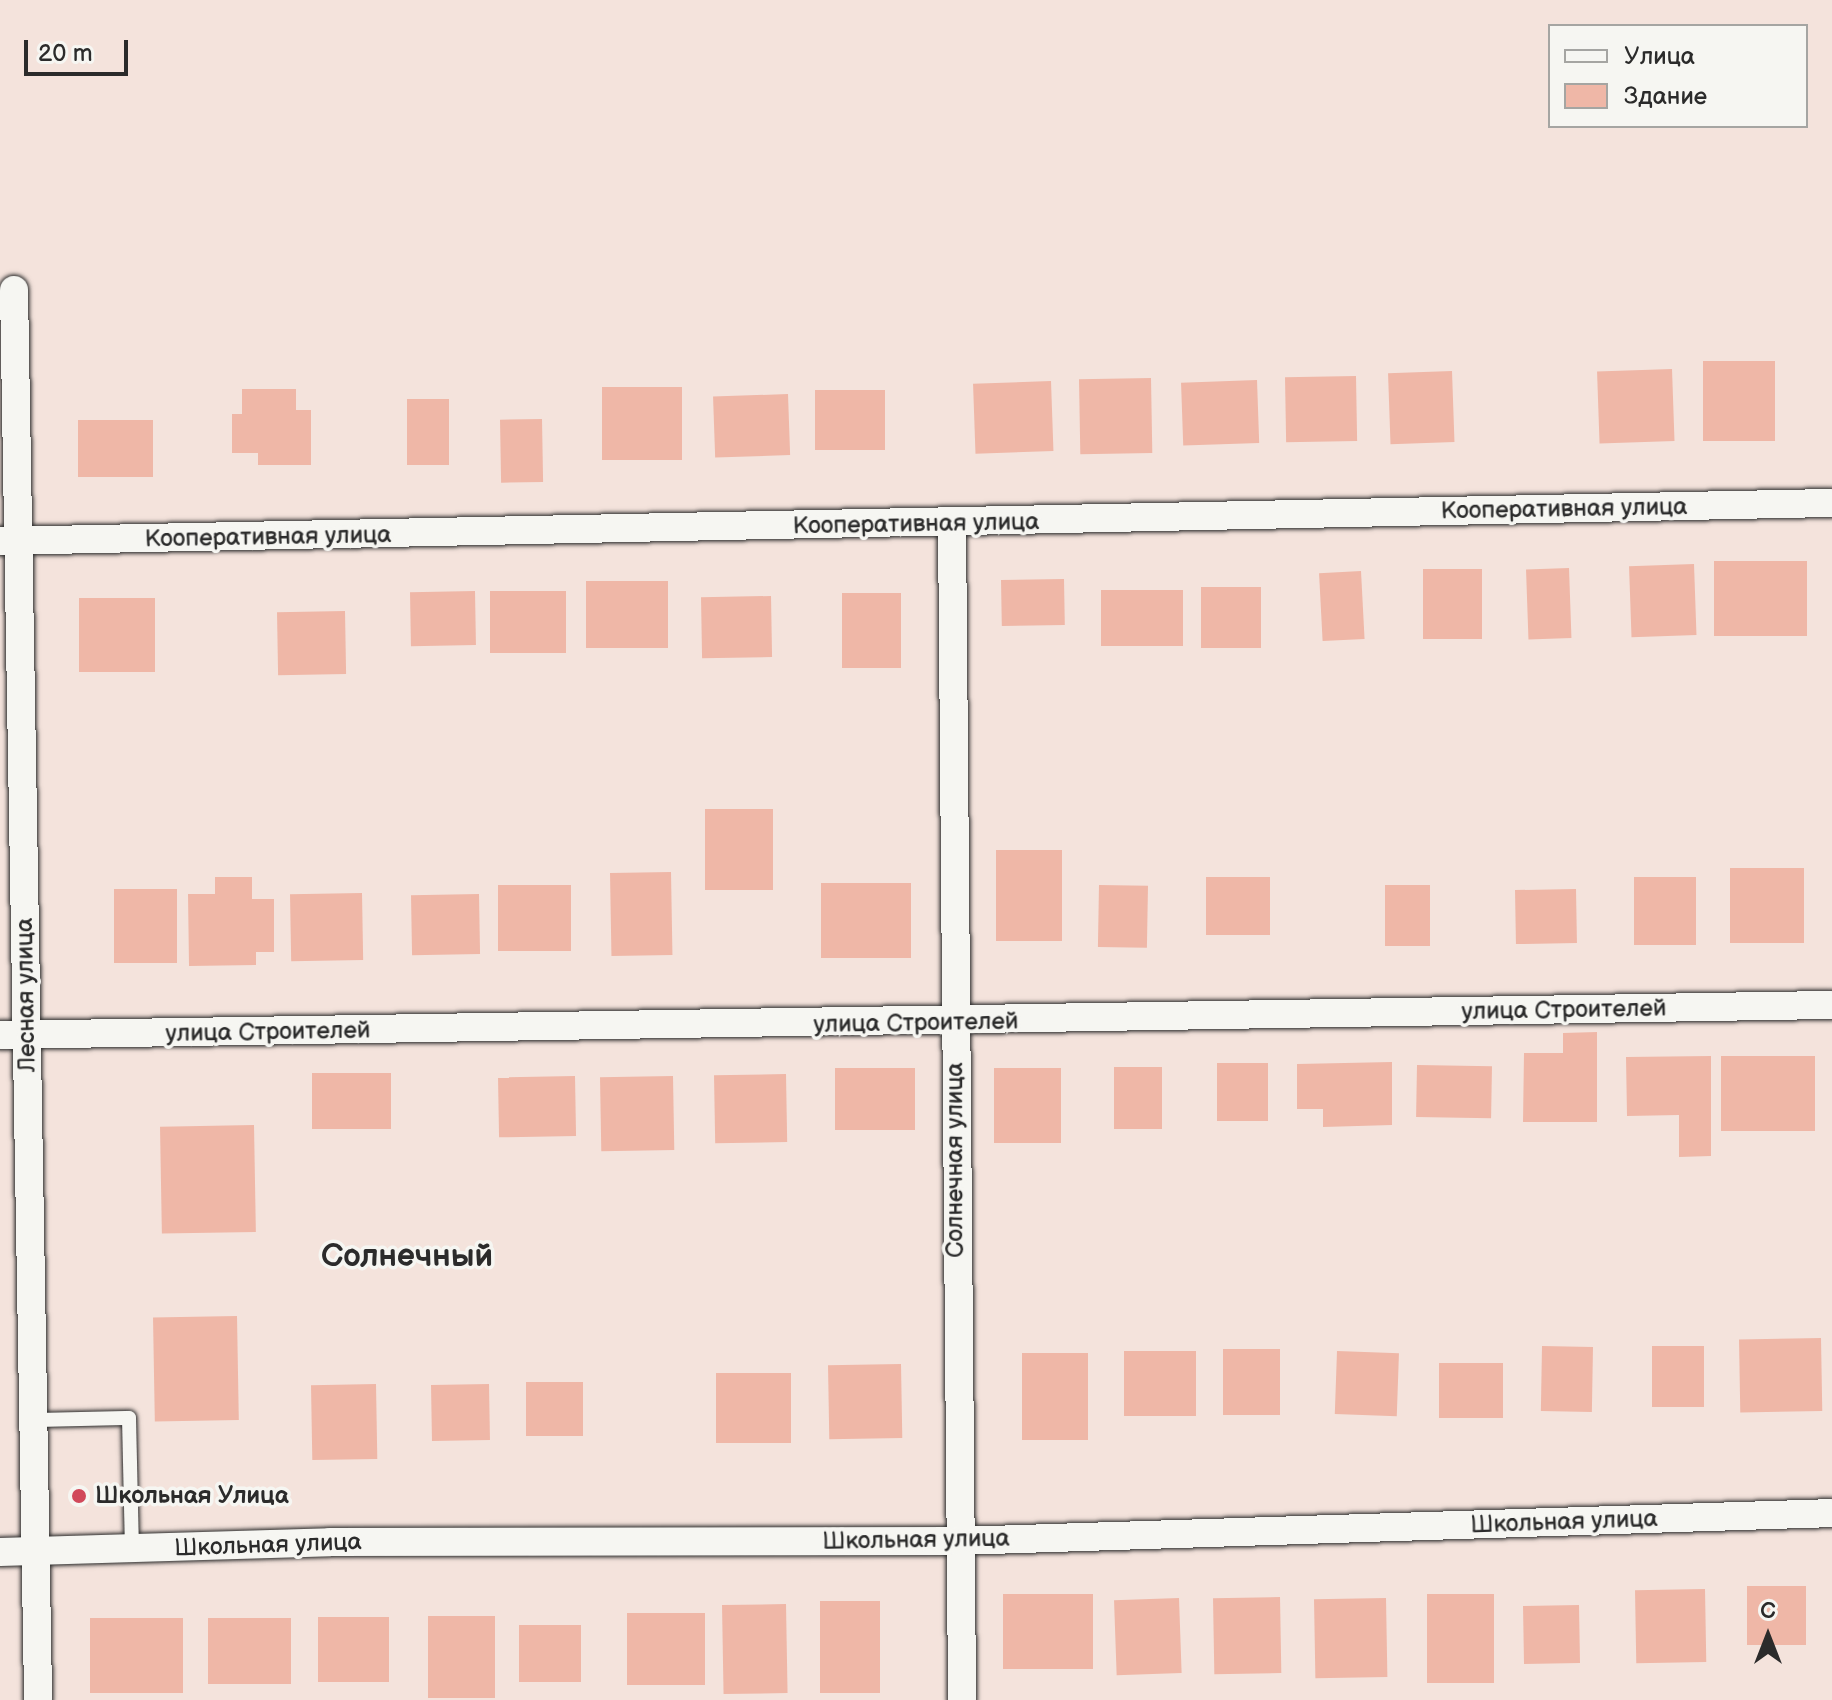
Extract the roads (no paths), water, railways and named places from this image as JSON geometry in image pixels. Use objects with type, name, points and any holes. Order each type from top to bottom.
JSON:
[{"type":"street","name":"Лесная улица","points":[[14,290],[9,541],[13,1035],[33,1420],[38,1700]]},
{"type":"street","name":"Кооперативная улица","points":[[9,541],[1832,503]]},
{"type":"street","name":"Солнечная улица","points":[[952,523],[958,1541],[962,1700]]},
{"type":"street","name":"улица Строителей","points":[[13,1035],[954,1023],[1832,1005]]},
{"type":"street","name":"Школьная улица","points":[[0,1552],[958,1541],[1832,1513]]},
{"type":"lane","points":[[33,1420],[129,1418],[132,1549]]},
{"type":"place","name":"Школьная Улица","points":[[79,1496]]},
{"type":"district","name":"Солнечный","points":[[407,1257]]}]
